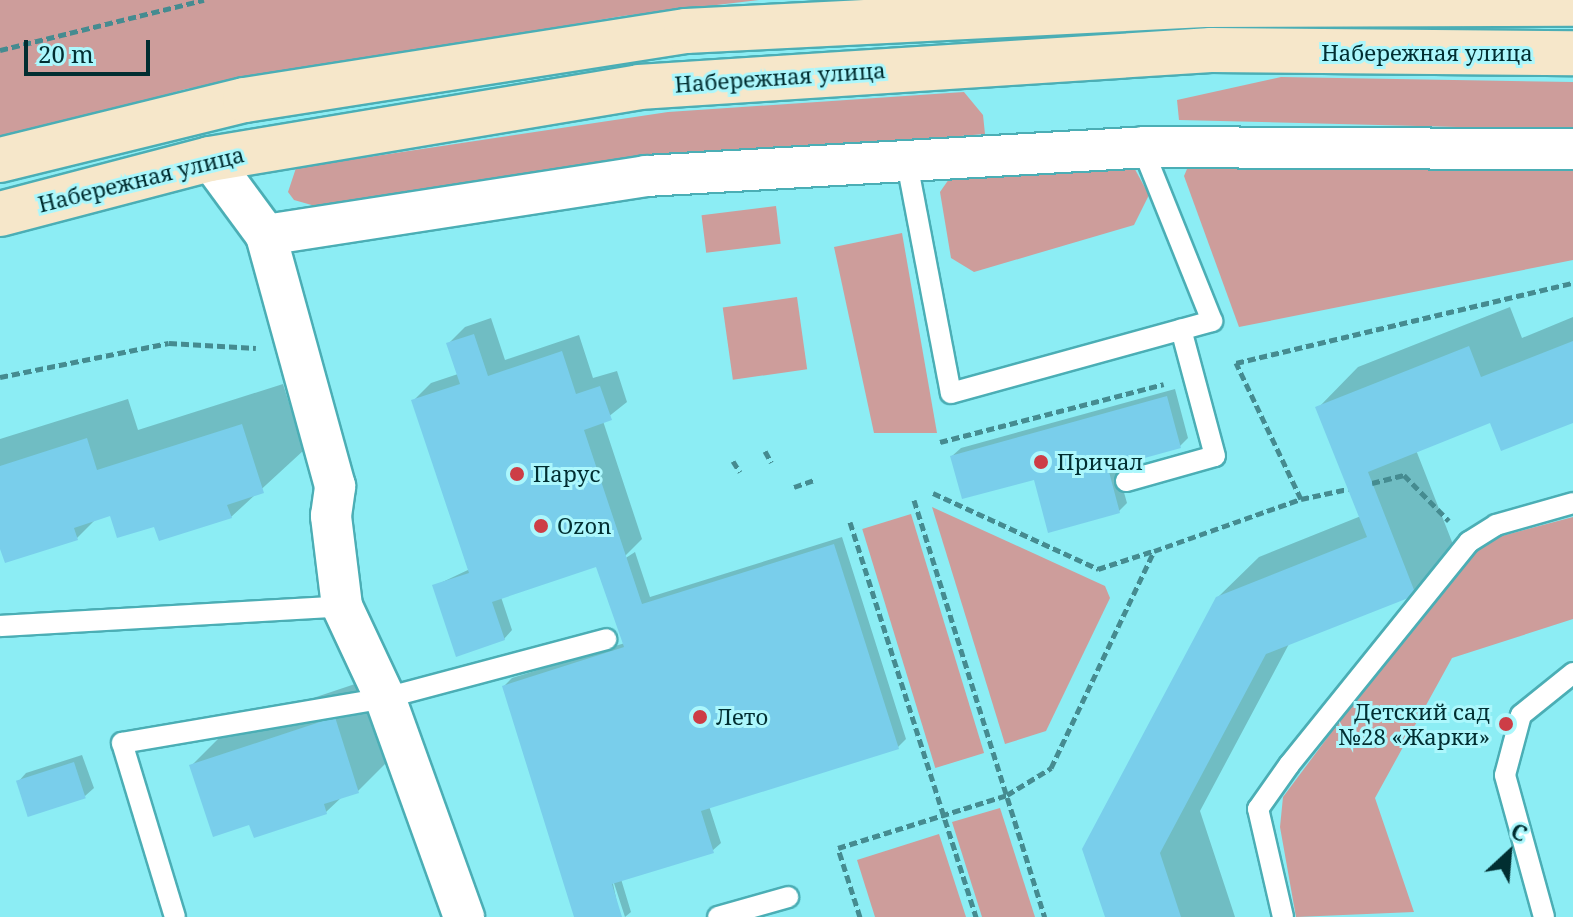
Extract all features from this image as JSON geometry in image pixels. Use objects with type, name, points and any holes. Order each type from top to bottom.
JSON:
[{"type":"main road","points":[[0,160],[245,100],[686,31],[1204,5],[1573,4]]},
{"type":"main road","name":"Набережная улица","points":[[0,214],[210,159],[573,95],[711,81],[1211,50],[1573,53]]},
{"type":"street","points":[[266,235],[646,176],[1142,147],[1573,149]]},
{"type":"street","points":[[210,159],[266,235],[335,486],[331,516],[342,606],[385,698],[464,917]]},
{"type":"lane","points":[[907,163],[951,393],[1212,321],[1142,147]]},
{"type":"lane","points":[[1126,481],[1215,456],[1181,329]]},
{"type":"lane","points":[[1283,917],[1258,809],[1408,621],[1440,572],[1469,542],[1496,525],[1573,503]]},
{"type":"lane","points":[[0,626],[342,606]]},
{"type":"lane","points":[[175,917],[122,743],[385,698],[606,639]]},
{"type":"lane","points":[[1538,916],[1505,775],[1521,715],[1573,673]]},
{"type":"lane","points":[[718,917],[788,897]]},
{"type":"path","points":[[0,50],[204,0]]},
{"type":"path","points":[[940,442],[1236,363],[1573,283]]},
{"type":"path","points":[[0,377],[169,343],[297,349]]},
{"type":"path","points":[[1236,363],[1301,499]]},
{"type":"path","points":[[765,451],[771,462]]},
{"type":"path","points":[[733,461],[740,472]]},
{"type":"path","points":[[1372,483],[1404,475],[1469,542]]},
{"type":"path","points":[[794,487],[814,480]]},
{"type":"path","points":[[933,493],[1098,569],[1301,499],[1348,489]]},
{"type":"path","points":[[914,500],[1045,917]]},
{"type":"path","points":[[850,522],[976,917]]},
{"type":"path","points":[[860,917],[838,848],[1007,795],[1051,768],[1154,551]]},
{"type":"shaded area","points":[[0,0],[759,0],[623,16],[186,89],[0,141]]},
{"type":"shaded area","points":[[1281,77],[1573,82],[1573,130],[1179,120],[1177,100]]},
{"type":"shaded area","points":[[964,92],[983,115],[985,134],[648,162],[329,210],[294,200],[288,192],[296,168],[668,112]]},
{"type":"shaded area","points":[[1573,156],[1573,260],[1239,327],[1184,176],[1190,162]]},
{"type":"shaded area","points":[[1131,162],[1149,195],[1134,225],[974,272],[951,258],[940,192],[949,179],[962,173]]},
{"type":"shaded area","points":[[776,206],[781,244],[706,253],[702,215]]},
{"type":"shaded area","points":[[902,233],[937,433],[874,433],[834,247]]},
{"type":"shaded area","points":[[797,297],[807,369],[733,380],[723,307]]},
{"type":"shaded area","points":[[932,507],[1105,586],[1110,598],[1046,731],[1005,744]]},
{"type":"shaded area","points":[[911,514],[984,753],[935,768],[862,529]]},
{"type":"shaded area","points":[[1573,517],[1573,619],[1452,658],[1375,798],[1414,912],[1296,917],[1280,827],[1283,797],[1458,563],[1494,538]]},
{"type":"shaded area","points":[[1000,808],[1035,917],[982,917],[952,822]]},
{"type":"shaded area","points":[[939,834],[966,917],[875,917],[857,860]]},
{"type":"building","name":"Лето","points":[[474,334],[488,376],[562,351],[576,394],[600,386],[612,420],[584,430],[642,604],[834,544],[899,749],[701,811],[714,853],[612,884],[622,917],[574,917],[502,686],[624,647],[596,567],[492,602],[505,640],[456,657],[432,585],[469,573],[411,400],[460,384],[446,343]]},
{"type":"building","points":[[1573,341],[1573,423],[1501,451],[1490,423],[1368,472],[1416,595],[1266,654],[1160,853],[1181,917],[1105,917],[1082,849],[1216,597],[1367,537],[1315,407],[1469,346],[1481,377]]},
{"type":"building","name":"Причал","points":[[1167,396],[1181,448],[1108,468],[1120,513],[1048,533],[1034,480],[962,499],[950,456]]},
{"type":"building","points":[[242,424],[264,493],[227,505],[232,518],[159,541],[154,527],[117,538],[110,516],[74,528],[78,540],[5,563],[0,549],[0,466],[87,438],[97,470]]},
{"type":"building","points":[[335,717],[359,793],[324,804],[327,814],[254,838],[249,825],[213,837],[189,765]]},
{"type":"building","points":[[74,762],[86,798],[28,817],[16,781]]},
{"type":"place","name":"Причал","points":[[1041,462]]},
{"type":"place","name":"Парус","points":[[517,474]]},
{"type":"place","name":"Ozon","points":[[541,526]]},
{"type":"place","name":"Лето","points":[[700,717]]},
{"type":"place","name":"Детский сад №28 «Жарки»","points":[[1506,724]]}]
